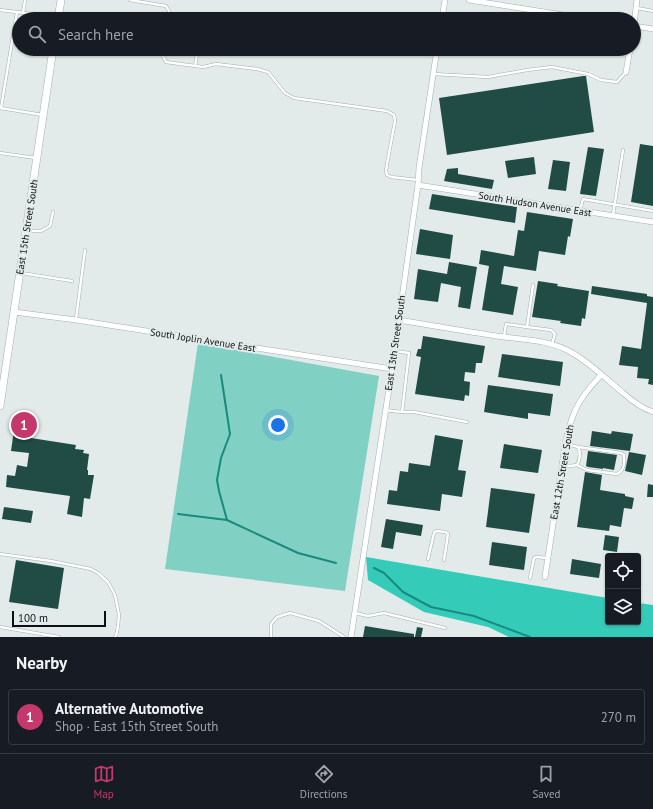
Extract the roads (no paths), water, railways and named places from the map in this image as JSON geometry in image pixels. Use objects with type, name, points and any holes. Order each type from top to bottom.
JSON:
[{"type":"main road","points":[[59,12],[61,0]]},
{"type":"main road","name":"East 15th Street South","points":[[0,406],[52,56]]},
{"type":"street","points":[[443,12],[445,0]]},
{"type":"street","points":[[469,0],[545,12]]},
{"type":"street","points":[[636,12],[637,0]]},
{"type":"street","points":[[641,26],[653,29]]},
{"type":"street","name":"East 13th Street South","points":[[351,637],[392,369],[419,168],[437,56]]},
{"type":"street","points":[[626,72],[629,56]]},
{"type":"street","name":"South Hudson Avenue East","points":[[418,183],[653,222]]},
{"type":"street","name":"South Joplin Avenue East","points":[[14,312],[76,320],[392,369]]},
{"type":"street","points":[[398,320],[552,344],[567,350],[585,361],[636,404],[653,412]]},
{"type":"street","name":"East 12th Street South","points":[[545,578],[569,426],[582,397],[601,375]]},
{"type":"lane","points":[[0,10],[23,12],[24,0]]},
{"type":"lane","points":[[130,0],[166,6],[170,12]]},
{"type":"lane","points":[[636,8],[653,11]]},
{"type":"lane","points":[[12,40],[0,108],[43,115]]},
{"type":"lane","points":[[163,56],[166,62],[203,67],[216,64],[257,69],[268,72],[285,93],[294,98],[387,111],[394,115],[395,121],[387,164],[387,175],[418,183]]},
{"type":"lane","points":[[195,66],[197,56]]},
{"type":"lane","points":[[433,74],[488,77],[552,67],[588,74],[601,80],[617,82],[626,72]]},
{"type":"lane","points":[[612,216],[623,150]]},
{"type":"lane","points":[[0,153],[37,158]]},
{"type":"lane","points":[[580,210],[582,198],[653,211]]},
{"type":"lane","points":[[26,231],[41,231],[50,226],[53,212]]},
{"type":"lane","points":[[76,320],[85,250]]},
{"type":"lane","points":[[20,273],[72,281]]},
{"type":"lane","points":[[527,327],[533,285]]},
{"type":"lane","points":[[504,337],[506,324],[551,330],[555,334],[552,344]]},
{"type":"lane","points":[[394,351],[409,353],[402,412]]},
{"type":"lane","points":[[385,410],[414,412],[467,422]]},
{"type":"lane","points":[[562,467],[577,465],[586,470],[618,474],[623,470],[624,455],[621,453],[565,444]]},
{"type":"lane","points":[[577,465],[580,455],[578,447]]},
{"type":"lane","points":[[428,558],[434,533],[436,531],[446,532],[448,534],[444,560]]},
{"type":"lane","points":[[0,554],[52,560],[91,569],[98,573],[108,582],[115,595],[119,616],[115,637]]},
{"type":"lane","points":[[530,578],[534,558],[548,558]]},
{"type":"lane","points":[[272,637],[271,624],[277,617],[290,613],[319,621],[344,637]]},
{"type":"lane","points":[[355,613],[368,616],[384,613],[445,628]]},
{"type":"lane","points":[[0,627],[59,637]]},
{"type":"waterway","points":[[221,375],[230,434],[221,458],[217,480],[227,520]]},
{"type":"waterway","points":[[178,514],[227,520],[298,553],[336,563]]},
{"type":"waterway","points":[[374,568],[384,573],[403,592],[431,607],[474,616],[530,637]]},
{"type":"place","name":"Alternative Automotive","points":[[24,425]]}]
